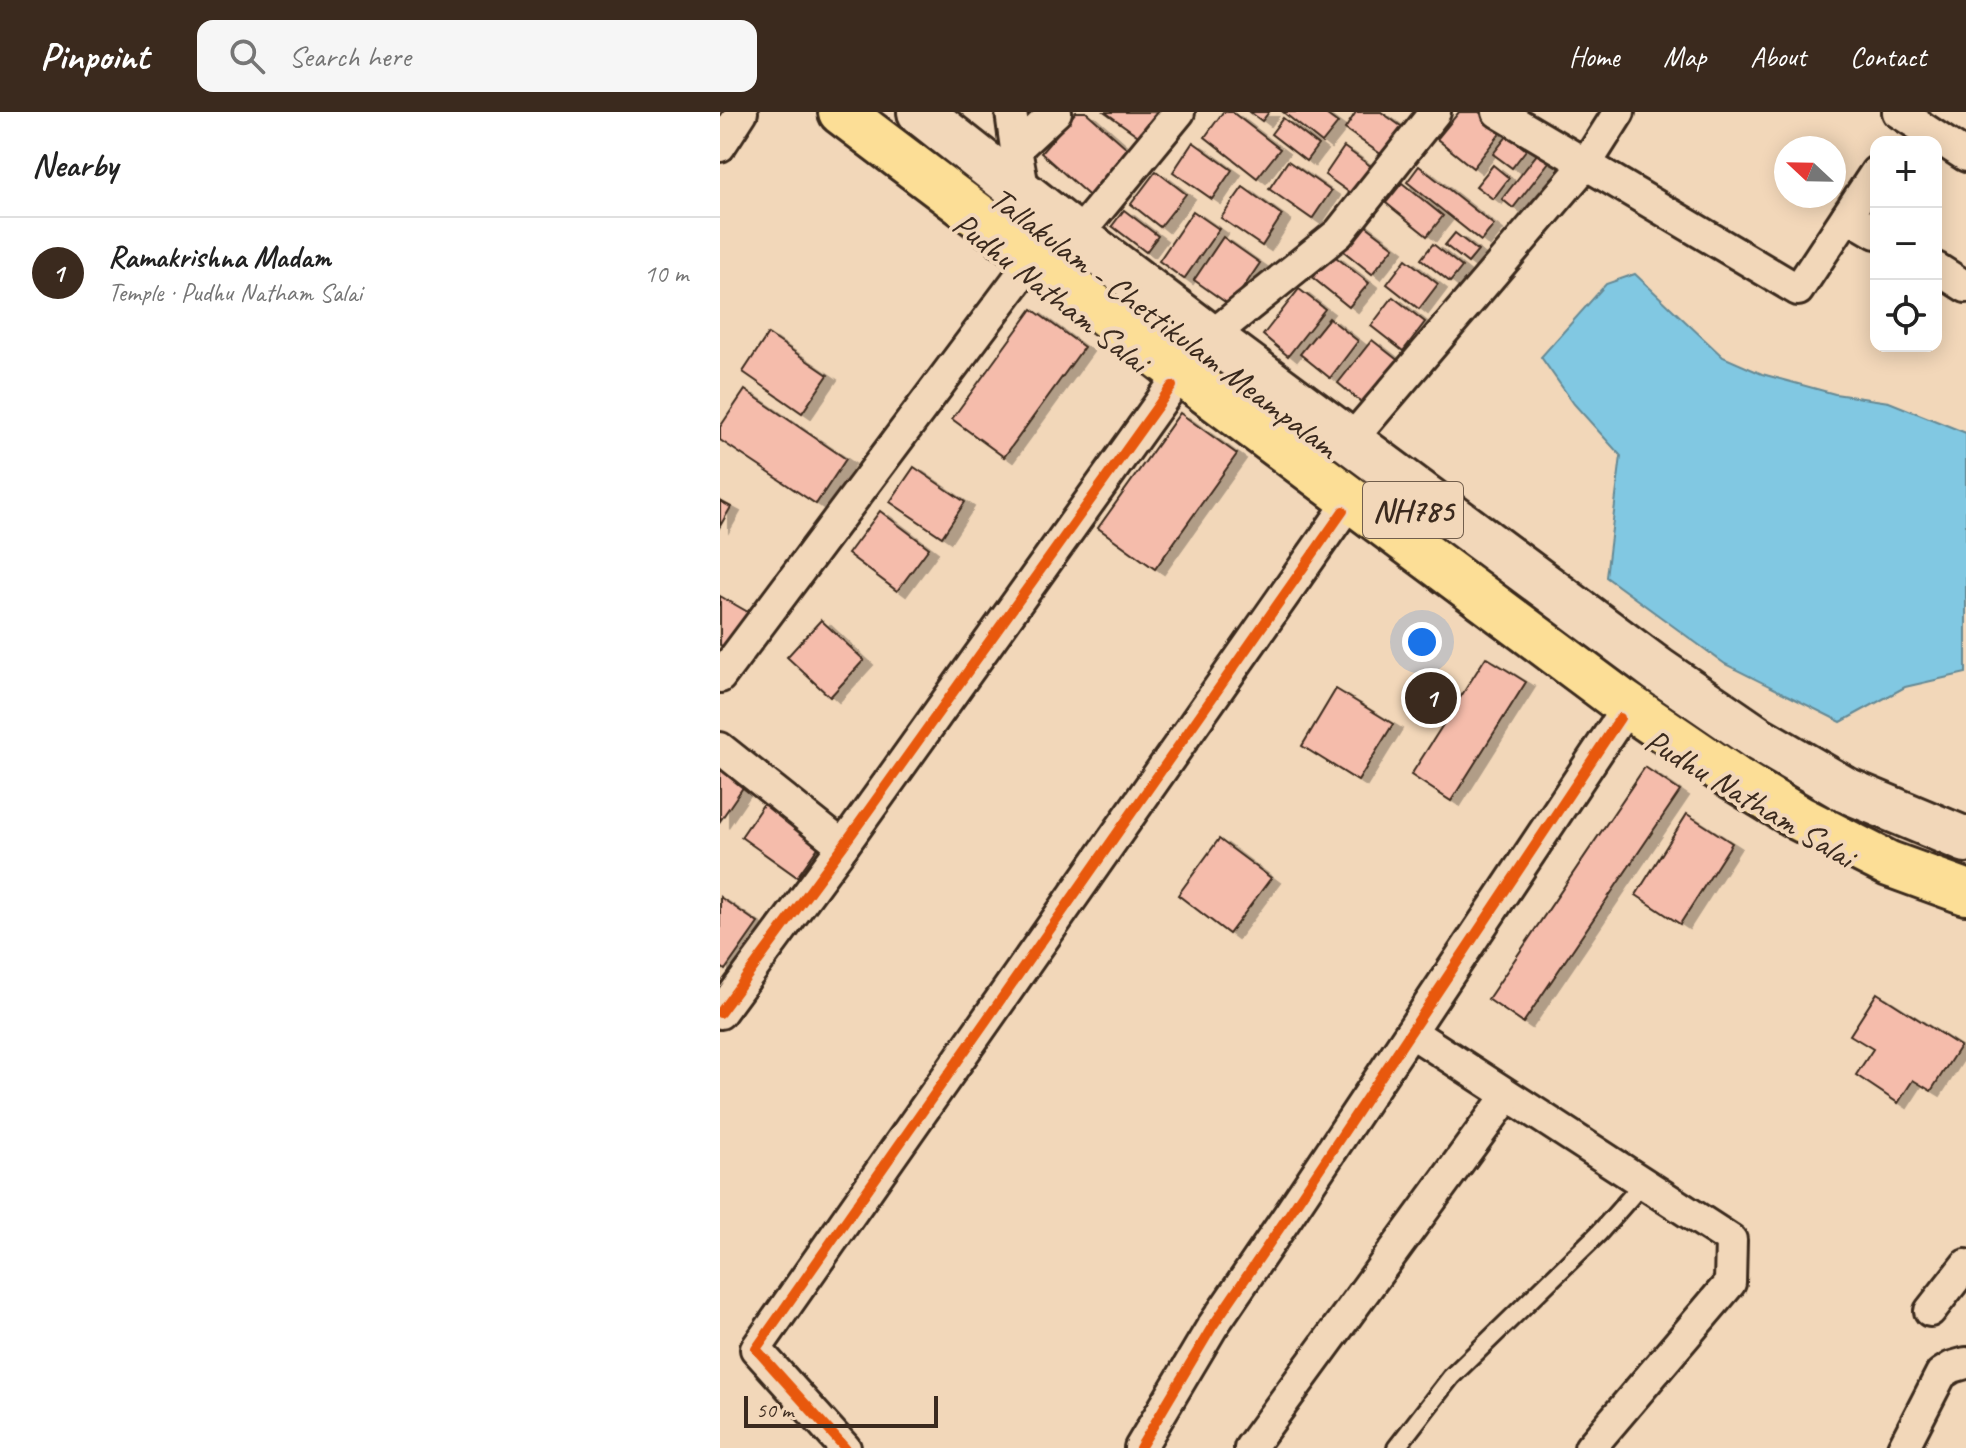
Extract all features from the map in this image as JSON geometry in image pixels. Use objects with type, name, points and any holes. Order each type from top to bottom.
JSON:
[{"type":"highway","name":"Tallakulam - Chettikulam Meampalam","points":[[841,112],[1173,367],[1618,699],[1735,779],[1799,818],[1889,864],[1966,892]]},
{"type":"highway","name":"Tallakulam - Chettikulam Meampalam","points":[[888,112],[1601,653],[1696,720],[1812,791],[1892,833],[1966,862]]},
{"type":"main road","name":"Pudhu Natham Salai","points":[[820,112],[1172,386],[1620,718],[1722,789],[1779,824],[1872,871],[1966,910]]},
{"type":"main road","name":"Pudhu Natham Salai","points":[[920,112],[1210,337],[1658,670],[1757,738],[1846,790],[1966,840]]},
{"type":"street","points":[[720,146],[742,112]]},
{"type":"street","points":[[1011,112],[1024,193]]},
{"type":"street","points":[[1016,149],[1056,112]]},
{"type":"street","points":[[1077,236],[1179,112]]},
{"type":"street","points":[[1210,337],[1339,233],[1435,112]]},
{"type":"street","points":[[1498,112],[1798,290],[1870,181]]},
{"type":"street","points":[[1351,440],[1586,164],[1619,112]]},
{"type":"street","points":[[1905,121],[1966,156]]},
{"type":"street","points":[[1847,216],[1870,229]]},
{"type":"street","points":[[720,677],[1024,271]]},
{"type":"street","points":[[1942,272],[1966,287]]},
{"type":"street","points":[[720,1013],[1172,386]]},
{"type":"street","points":[[845,1448],[756,1349],[1343,511]]},
{"type":"street","points":[[1140,1448],[1212,1327],[1620,718]]},
{"type":"street","points":[[720,748],[843,846]]},
{"type":"street","points":[[1411,1032],[1731,1240],[1730,1283],[1590,1448]]},
{"type":"street","points":[[1250,1448],[1507,1096]]},
{"type":"street","points":[[1930,1311],[1966,1265]]},
{"type":"street","points":[[1903,1448],[1941,1374],[1966,1363]]},
{"type":"lane","points":[[1396,1448],[1451,1377],[1599,1233],[1643,1183]]},
{"type":"water","points":[[1635,274],[1723,357],[1762,374],[1835,394],[1889,402],[1966,433],[1966,673],[1905,687],[1841,722],[1725,664],[1606,577],[1621,456],[1574,404],[1541,357],[1606,284]]},
{"type":"building","points":[[1076,112],[1086,112],[1135,155],[1095,201],[1041,153]]},
{"type":"building","points":[[1105,112],[1164,112],[1144,140]]},
{"type":"building","points":[[1223,112],[1232,112],[1280,149],[1257,178],[1205,137]]},
{"type":"building","points":[[1250,112],[1269,112],[1262,121]]},
{"type":"building","points":[[1283,112],[1323,112],[1338,123],[1322,143]]},
{"type":"building","points":[[1356,112],[1381,112],[1405,129],[1385,157],[1345,129]]},
{"type":"building","points":[[1459,112],[1479,112],[1502,131],[1473,168],[1437,139]]},
{"type":"building","points":[[1283,118],[1318,145],[1306,161],[1271,134]]},
{"type":"building","points":[[1508,135],[1526,150],[1512,168],[1493,154]]},
{"type":"building","points":[[1193,142],[1232,170],[1212,199],[1173,172]]},
{"type":"building","points":[[1344,147],[1379,172],[1360,200],[1325,175]]},
{"type":"building","points":[[1538,153],[1549,162],[1513,208],[1502,199]]},
{"type":"building","points":[[1288,161],[1331,191],[1312,219],[1269,189]]},
{"type":"building","points":[[1493,165],[1509,178],[1493,199],[1476,186]]},
{"type":"building","points":[[1419,166],[1494,225],[1481,241],[1407,182]]},
{"type":"building","points":[[1156,171],[1186,194],[1160,227],[1131,204]]},
{"type":"building","points":[[1402,183],[1443,216],[1427,236],[1386,203]]},
{"type":"building","points":[[1243,187],[1282,215],[1262,246],[1221,218]]},
{"type":"building","points":[[1124,210],[1158,236],[1146,252],[1112,226]]},
{"type":"building","points":[[1193,211],[1219,229],[1184,279],[1159,261]]},
{"type":"building","points":[[1357,219],[1394,247],[1372,274],[1336,245]]},
{"type":"building","points":[[1455,233],[1478,251],[1468,263],[1445,245]]},
{"type":"building","points":[[1223,237],[1260,263],[1231,306],[1194,280]]},
{"type":"building","points":[[1433,244],[1462,267],[1450,282],[1421,259]]},
{"type":"building","points":[[1332,254],[1369,283],[1349,307],[1313,278]]},
{"type":"building","points":[[1406,259],[1438,284],[1419,309],[1387,284]]},
{"type":"building","points":[[1299,289],[1325,309],[1288,356],[1263,335]]},
{"type":"building","points":[[1393,297],[1425,322],[1403,351],[1371,326]]},
{"type":"building","points":[[1032,309],[1084,347],[1004,457],[952,419]]},
{"type":"building","points":[[1329,318],[1358,341],[1330,378],[1300,354]]},
{"type":"building","points":[[768,334],[828,375],[802,413],[743,372]]},
{"type":"building","points":[[1372,340],[1400,362],[1366,406],[1338,383]]},
{"type":"building","points":[[745,390],[846,459],[816,504],[720,440],[720,427]]},
{"type":"building","points":[[1180,413],[1237,454],[1155,569],[1098,528]]},
{"type":"building","points":[[914,467],[965,502],[942,537],[890,502]]},
{"type":"building","points":[[720,501],[731,507],[720,526]]},
{"type":"building","points":[[880,511],[929,548],[897,591],[848,554]]},
{"type":"building","points":[[720,596],[753,615],[732,651],[720,645]]},
{"type":"building","points":[[821,620],[864,660],[830,697],[787,657]]},
{"type":"building","points":[[1486,657],[1526,682],[1451,801],[1411,775]]},
{"type":"building","points":[[1336,689],[1393,724],[1358,781],[1302,746]]},
{"type":"building","points":[[720,765],[746,783],[720,821]]},
{"type":"building","points":[[1645,767],[1680,791],[1523,1023],[1488,999]]},
{"type":"building","points":[[767,799],[824,839],[797,877],[741,837]]},
{"type":"building","points":[[1687,814],[1732,843],[1680,924],[1636,895]]},
{"type":"building","points":[[1219,839],[1271,878],[1229,934],[1178,895]]},
{"type":"building","points":[[720,897],[758,923],[725,970],[720,966]]},
{"type":"building","points":[[1877,993],[1960,1046],[1931,1091],[1913,1080],[1898,1103],[1856,1075],[1873,1049],[1850,1035]]},
{"type":"cycle path","points":[[720,1013],[1172,386]]},
{"type":"cycle path","points":[[845,1448],[756,1349],[1343,511]]},
{"type":"cycle path","points":[[1140,1448],[1212,1327],[1620,718]]},
{"type":"place","name":"Ramakrishna Madam","points":[[1431,698]]}]
